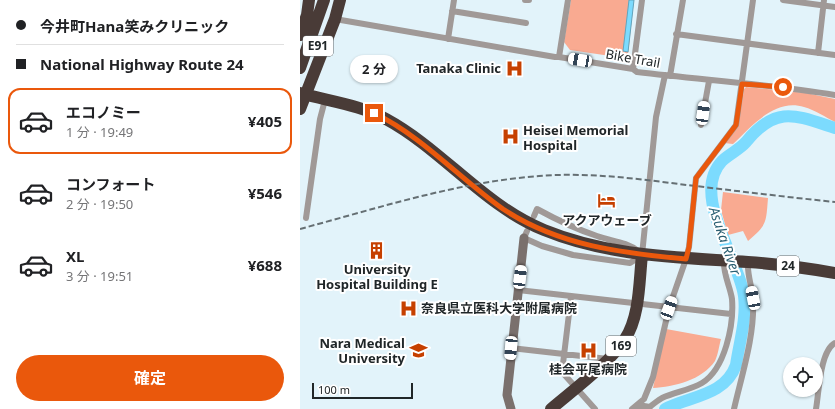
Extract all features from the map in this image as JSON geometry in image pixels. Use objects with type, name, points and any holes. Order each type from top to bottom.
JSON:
[{"type":"highway","points":[[300,35],[308,0]]},
{"type":"highway","points":[[304,14],[314,0]]},
{"type":"highway","name":"E91","points":[[300,68],[324,0]]},
{"type":"highway","name":"E91","points":[[302,93],[332,0]]},
{"type":"highway","points":[[300,110],[302,93],[335,19],[340,0]]},
{"type":"highway","points":[[304,14],[335,19]]},
{"type":"highway","name":"24","points":[[302,93],[368,111],[388,120],[431,150],[483,194],[528,223],[571,241],[610,251],[642,255],[744,262],[835,273]]},
{"type":"highway","name":"169","points":[[551,409],[608,359],[626,339],[636,304],[642,255]]},
{"type":"street","points":[[448,39],[454,0]]},
{"type":"street","points":[[559,57],[568,0]]},
{"type":"street","points":[[633,69],[642,0]]},
{"type":"street","points":[[642,255],[656,117],[667,76],[683,0]]},
{"type":"street","points":[[632,409],[644,399],[653,377],[669,308],[686,259],[689,247],[696,178],[736,125],[753,0]]},
{"type":"street","points":[[783,0],[824,3],[835,7]]},
{"type":"street","points":[[818,53],[824,3]]},
{"type":"street","points":[[452,11],[526,23]]},
{"type":"street","name":"Bike Trail","points":[[335,19],[633,69],[637,72],[708,81],[783,87],[835,95]]},
{"type":"street","points":[[676,34],[835,55]]},
{"type":"street","points":[[701,125],[708,81]]},
{"type":"street","points":[[306,218],[320,119],[325,100]]},
{"type":"street","points":[[534,216],[537,209],[567,224],[597,236],[631,245],[642,255]]},
{"type":"street","points":[[512,407],[507,396],[511,348],[526,234],[542,246],[590,258],[630,263],[642,255]]},
{"type":"street","points":[[640,409],[644,406],[649,408],[662,398],[694,387],[709,378],[723,358],[732,314],[731,295],[723,270],[725,261]]},
{"type":"street","points":[[734,409],[747,359],[753,298],[744,262]]},
{"type":"street","points":[[518,290],[732,314]]},
{"type":"street","points":[[571,297],[562,372],[595,409]]},
{"type":"street","points":[[816,409],[824,356],[830,346],[835,343]]},
{"type":"street","points":[[511,348],[608,359]]},
{"type":"shaded area","points":[[571,0],[634,0],[628,55],[624,58],[570,50],[564,42]]},
{"type":"shaded area","points":[[746,87],[806,93],[835,99],[835,122],[804,107],[793,105],[783,106],[765,115],[733,144],[724,143],[738,127],[744,89]]},
{"type":"shaded area","points":[[723,192],[768,198],[767,213],[764,223],[759,231],[748,241],[743,231],[728,235],[721,210]]},
{"type":"shaded area","points":[[666,329],[721,339],[718,353],[715,361],[709,368],[695,378],[670,386],[653,388]]},
{"type":"water","points":[[629,0],[634,0],[628,52],[623,51]]},
{"type":"waterway","name":"Asuka River","points":[[665,409],[706,394],[715,389],[724,383],[731,375],[736,365],[744,322],[745,304],[740,281],[719,227],[711,191],[714,175],[722,161],[743,145],[767,122],[777,118],[787,116],[797,117],[835,128]]},
{"type":"railway","points":[[300,229],[448,190],[509,179],[558,175],[632,178],[835,202]]},
{"type":"place","name":"Tanaka Clinic","points":[[514,68]]},
{"type":"place","name":"Heisei Memorial Hospital","points":[[510,137]]},
{"type":"place","name":"アクアウェーブ","points":[[607,201]]},
{"type":"place","name":"University Hospital Building E","points":[[377,250]]},
{"type":"place","name":"奈良県立医科大学附属病院","points":[[408,308]]},
{"type":"place","name":"Nara Medical University","points":[[418,350]]},
{"type":"place","name":"桂会平尾病院","points":[[588,350]]},
{"type":"route","points":[[374,113],[388,120],[413,137],[431,150],[483,194],[504,209],[528,223],[571,241],[610,251],[686,259],[689,247],[693,190],[696,178],[707,161],[736,125],[742,84],[783,87]]}]
